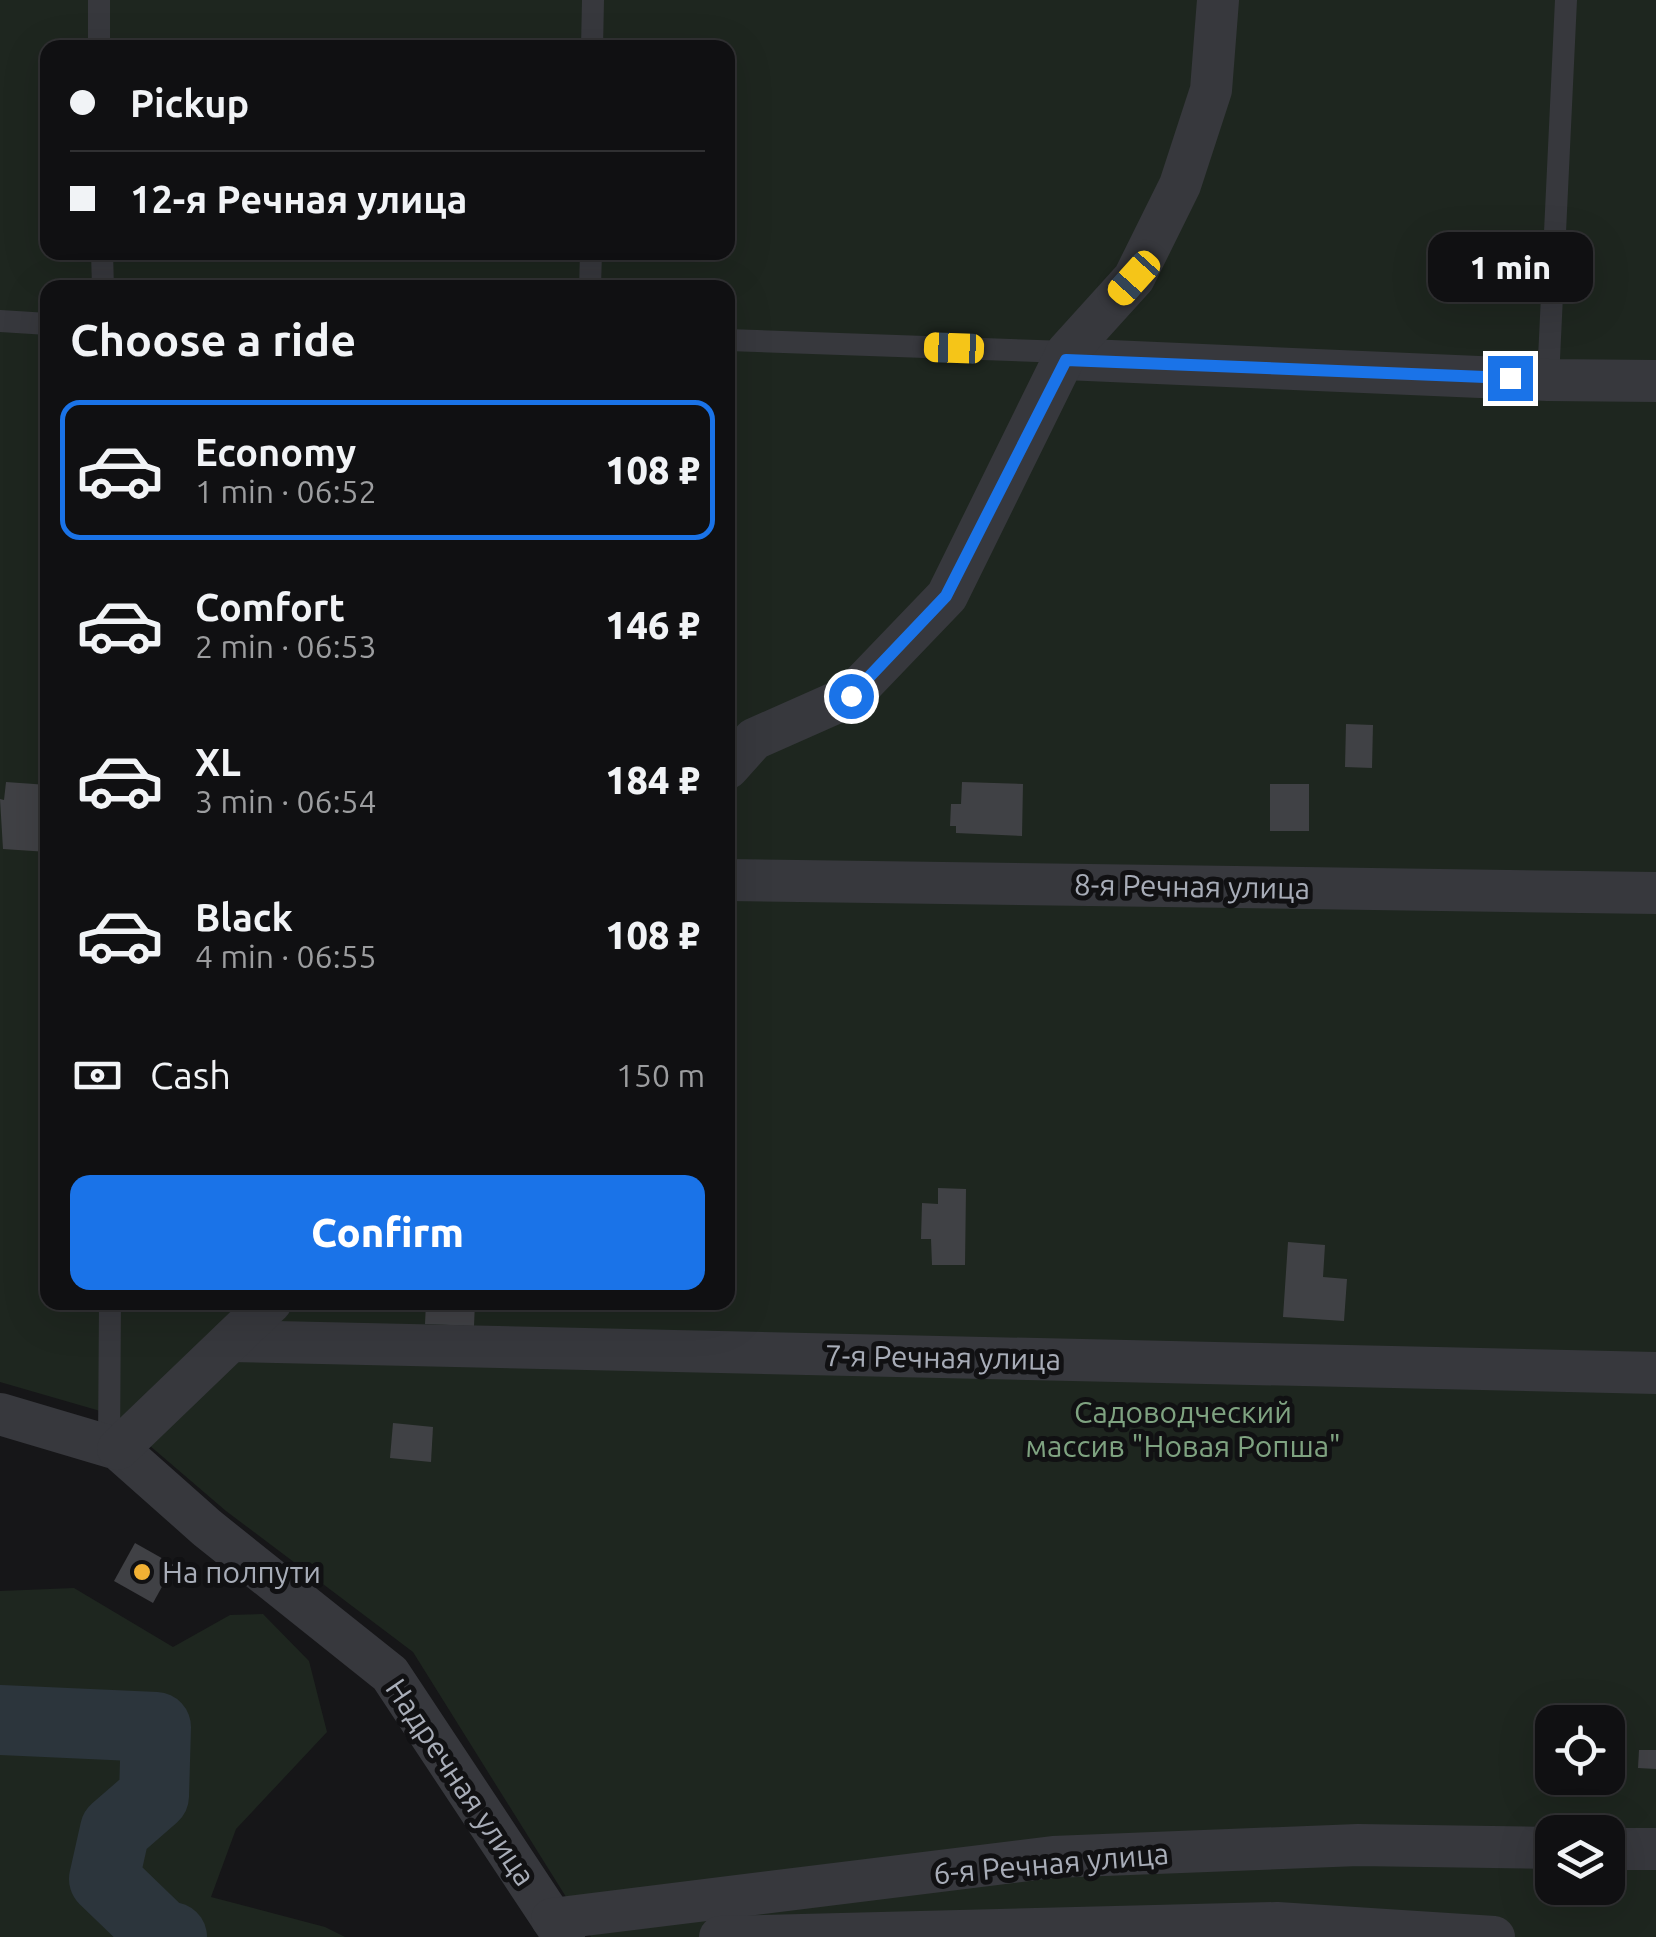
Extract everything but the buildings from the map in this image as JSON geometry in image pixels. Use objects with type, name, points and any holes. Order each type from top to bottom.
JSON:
[{"type":"street","points":[[735,760],[754,739],[851,696],[946,596],[1066,356],[1134,278],[1180,185],[1211,90],[1218,0]]},
{"type":"street","points":[[1066,356],[1548,380],[1656,381]]},
{"type":"street","name":"8-я Речная улица","points":[[735,880],[1656,893]]},
{"type":"street","points":[[114,1447],[263,1310]]},
{"type":"street","name":"7-я Речная улица","points":[[231,1341],[1656,1372]]},
{"type":"street","name":"Надречная улица","points":[[0,1414],[114,1447],[207,1528],[390,1674],[558,1928]]},
{"type":"street","name":"6-я Речная улица","points":[[558,1928],[1052,1857],[1358,1845],[1535,1848]]},
{"type":"street","points":[[1625,1848],[1656,1849]]},
{"type":"street","name":"6-я Речная улица","points":[[720,1937],[1277,1924],[1494,1937]]},
{"type":"lane","points":[[98,0],[99,40]]},
{"type":"lane","points":[[592,40],[593,0]]},
{"type":"lane","points":[[1548,380],[1566,0]]},
{"type":"lane","points":[[0,321],[40,324]]},
{"type":"lane","points":[[735,340],[1066,356]]},
{"type":"lane","points":[[110,1310],[114,1447]]},
{"type":"green space","name":"Садоводческий массив \"Новая Ропша\"","points":[[0,0],[1656,0],[1656,1937],[591,1937],[413,1652],[226,1511],[114,1415],[0,1382]]},
{"type":"green space","points":[[74,1588],[173,1647],[230,1615],[263,1614],[309,1661],[327,1732],[236,1829],[211,1897],[325,1927],[345,1937],[0,1937],[0,1591]]},
{"type":"waterway","points":[[0,1720],[156,1727],[154,1796],[115,1830],[104,1879],[162,1935],[172,1937]]},
{"type":"place","name":"На полпути","points":[[142,1572]]},
{"type":"route","points":[[851,696],[946,596],[1066,360],[1510,378]]}]
